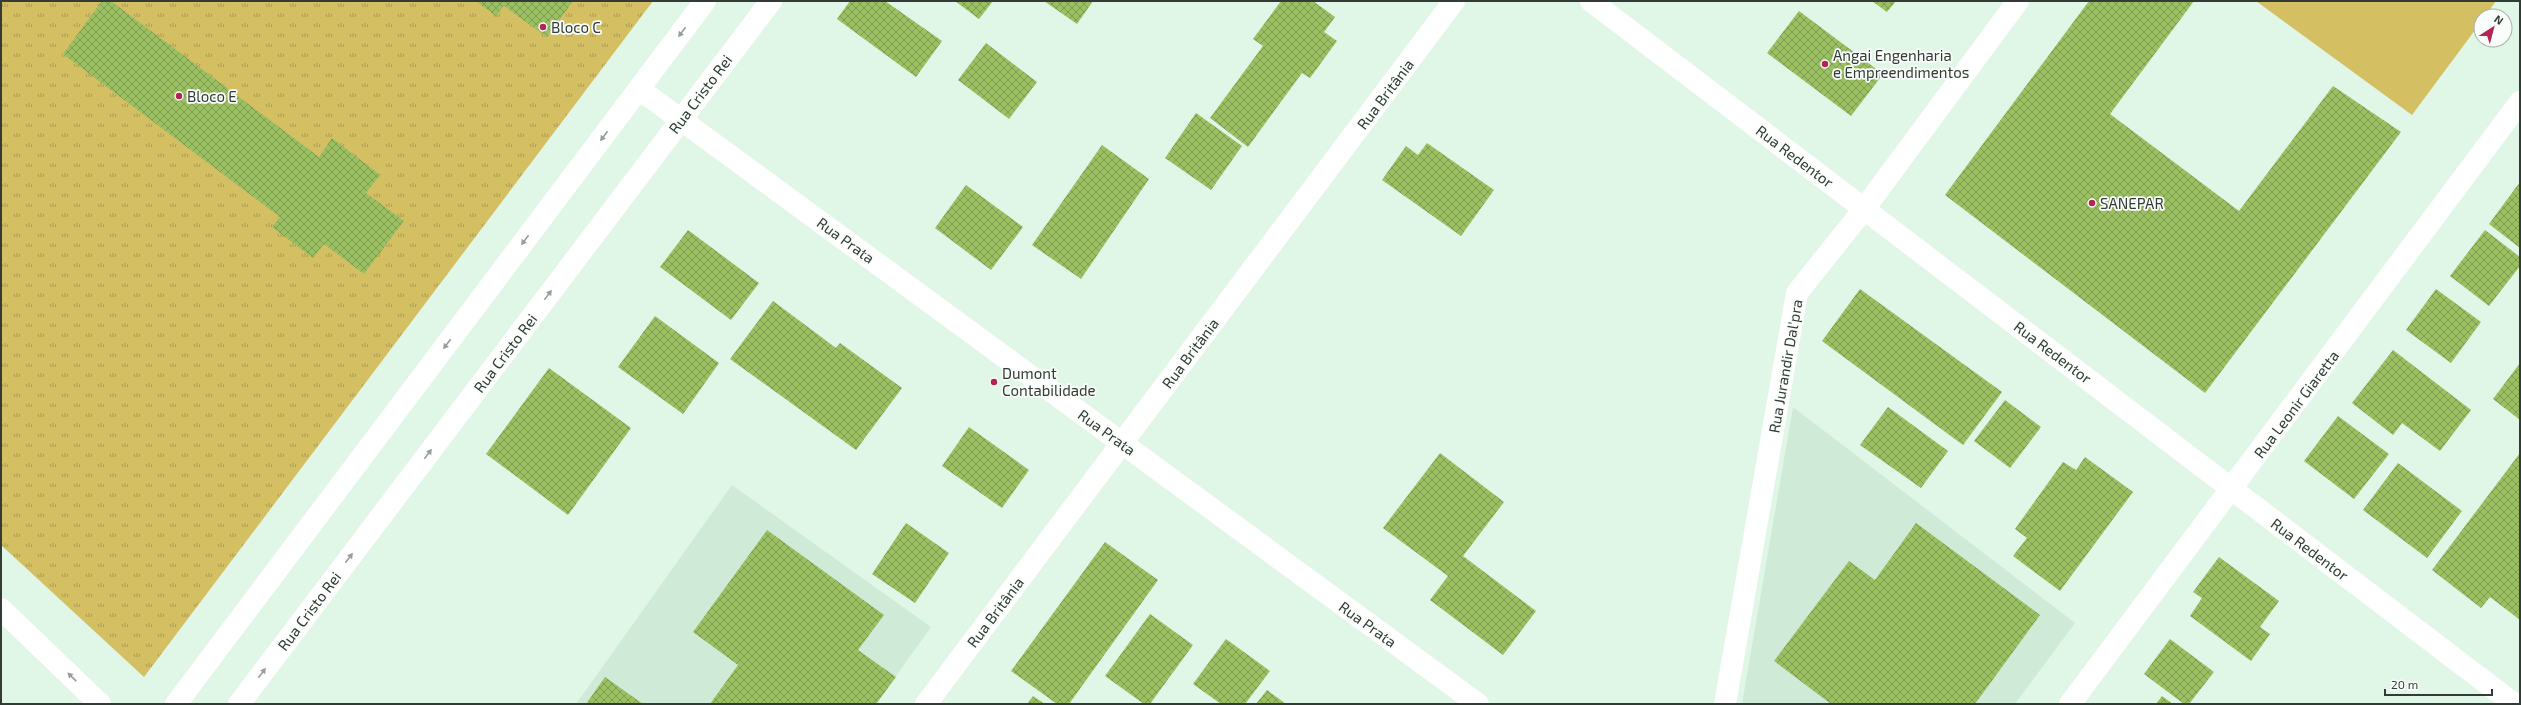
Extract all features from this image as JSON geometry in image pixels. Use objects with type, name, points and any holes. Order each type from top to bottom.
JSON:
[{"type":"street","points":[[176,704],[705,1]]},
{"type":"street","name":"Rua Cristo Rei","points":[[239,704],[770,1]]},
{"type":"street","name":"Rua Britânia","points":[[926,704],[1454,1]]},
{"type":"street","name":"Rua Redentor","points":[[1592,1],[2514,704]]},
{"type":"street","name":"Rua Jurandir Dal'pra","points":[[1725,704],[1797,293],[1864,209],[2018,1]]},
{"type":"street","name":"Rua Prata","points":[[639,89],[1478,704]]},
{"type":"street","name":"Rua Leonir Giaretta","points":[[2070,704],[2520,102]]},
{"type":"street","points":[[1,609],[100,704]]},
{"type":"shaded area","points":[[1793,407],[2075,623],[2015,704],[1742,704]]},
{"type":"shaded area","points":[[732,485],[931,627],[876,704],[576,704]]},
{"type":"green space","points":[[1,1],[653,1],[144,677],[1,545]]},
{"type":"green space","points":[[2256,1],[2496,1],[2491,8],[2473,8],[2473,33],[2412,115]]},
{"type":"building","name":"Bloco E","points":[[102,1],[111,1],[319,157],[332,138],[380,175],[366,193],[404,221],[364,274],[324,244],[313,258],[272,227],[280,217],[63,54]]},
{"type":"building","name":"Bloco C","points":[[476,1],[573,1],[547,37],[504,6],[496,16]]},
{"type":"building","points":[[850,1],[885,1],[942,41],[916,77],[837,19]]},
{"type":"building","points":[[955,1],[993,1],[979,19]]},
{"type":"building","points":[[1044,1],[1093,1],[1077,24]]},
{"type":"building","points":[[1281,1],[1313,1],[1335,17],[1324,32],[1337,41],[1310,78],[1302,73],[1248,147],[1210,118],[1263,46],[1253,39]]},
{"type":"building","points":[[1872,1],[1896,1],[1887,12]]},
{"type":"building","name":"SANEPAR","points":[[2089,1],[2194,1],[2110,114],[2239,211],[2333,86],[2401,132],[2205,393],[1945,195]]},
{"type":"building","name":"Angai Engenharia e Empreendimentos","points":[[1799,11],[1883,74],[1851,116],[1767,53]]},
{"type":"building","points":[[986,43],[1037,82],[1009,119],[958,80]]},
{"type":"building","points":[[1196,113],[1242,146],[1211,190],[1165,158]]},
{"type":"building","points":[[1427,143],[1494,190],[1461,236],[1382,180],[1406,146],[1418,155]]},
{"type":"building","points":[[1102,145],[1149,179],[1081,279],[1032,245]]},
{"type":"building","points":[[2520,182],[2520,248],[2489,224]]},
{"type":"building","points":[[966,185],[1023,227],[991,270],[935,228]]},
{"type":"building","points":[[688,230],[759,283],[731,320],[660,267]]},
{"type":"building","points":[[2485,230],[2520,257],[2520,266],[2489,306],[2450,276]]},
{"type":"building","points":[[1860,289],[2002,392],[1963,445],[1822,341]]},
{"type":"building","points":[[2436,289],[2481,322],[2451,363],[2406,330]]},
{"type":"building","points":[[773,301],[836,348],[840,343],[902,388],[856,450],[730,359]]},
{"type":"building","points":[[655,316],[719,363],[683,414],[618,367]]},
{"type":"building","points":[[2393,350],[2471,410],[2440,451],[2402,423],[2393,435],[2352,403]]},
{"type":"building","points":[[2520,363],[2520,420],[2493,399]]},
{"type":"building","points":[[549,368],[631,428],[568,515],[486,454]]},
{"type":"building","points":[[2005,400],[2041,427],[2010,468],[1974,441]]},
{"type":"building","points":[[1888,407],[1948,451],[1921,488],[1860,445]]},
{"type":"building","points":[[2338,416],[2389,454],[2354,499],[2304,461]]},
{"type":"building","points":[[969,427],[1029,470],[1002,508],[942,466]]},
{"type":"building","points":[[1440,453],[1504,502],[1463,556],[1536,611],[1503,655],[1430,600],[1448,576],[1383,528]]},
{"type":"building","points":[[2520,453],[2520,620],[2490,597],[2481,608],[2432,570]]},
{"type":"building","points":[[2085,457],[2133,492],[2060,591],[2013,556],[2027,538],[2015,529],[2063,462],[2076,470]]},
{"type":"building","points":[[2398,463],[2462,511],[2427,558],[2363,510]]},
{"type":"building","points":[[906,523],[949,553],[915,603],[872,574]]},
{"type":"building","points":[[1916,523],[2040,615],[1975,704],[1831,704],[1774,661],[1849,561],[1875,580]]},
{"type":"building","points":[[767,530],[884,615],[858,650],[896,677],[876,704],[710,704],[738,665],[693,632]]},
{"type":"building","points":[[1105,542],[1158,580],[1069,704],[1057,704],[1011,671]]},
{"type":"building","points":[[2219,557],[2279,601],[2260,627],[2270,634],[2251,661],[2190,616],[2202,598],[2193,592]]},
{"type":"building","points":[[1150,614],[1193,645],[1150,704],[1144,704],[1105,676]]},
{"type":"building","points":[[1226,639],[1270,671],[1245,704],[1221,704],[1193,684]]},
{"type":"building","points":[[2170,639],[2214,672],[2189,704],[2184,704],[2144,674]]},
{"type":"building","points":[[605,677],[643,704],[586,704]]},
{"type":"building","points":[[1267,690],[1286,704],[1256,704]]},
{"type":"building","points":[[1033,696],[1045,704],[1027,704]]},
{"type":"building","points":[[2162,696],[2173,704],[2156,704]]},
{"type":"place","name":"Bloco C","points":[[543,27]]},
{"type":"place","name":"Angai Engenharia e Empreendimentos","points":[[1825,64]]},
{"type":"place","name":"Bloco E","points":[[179,96]]},
{"type":"place","name":"SANEPAR","points":[[2092,203]]},
{"type":"place","name":"Dumont Contabilidade","points":[[994,382]]}]
